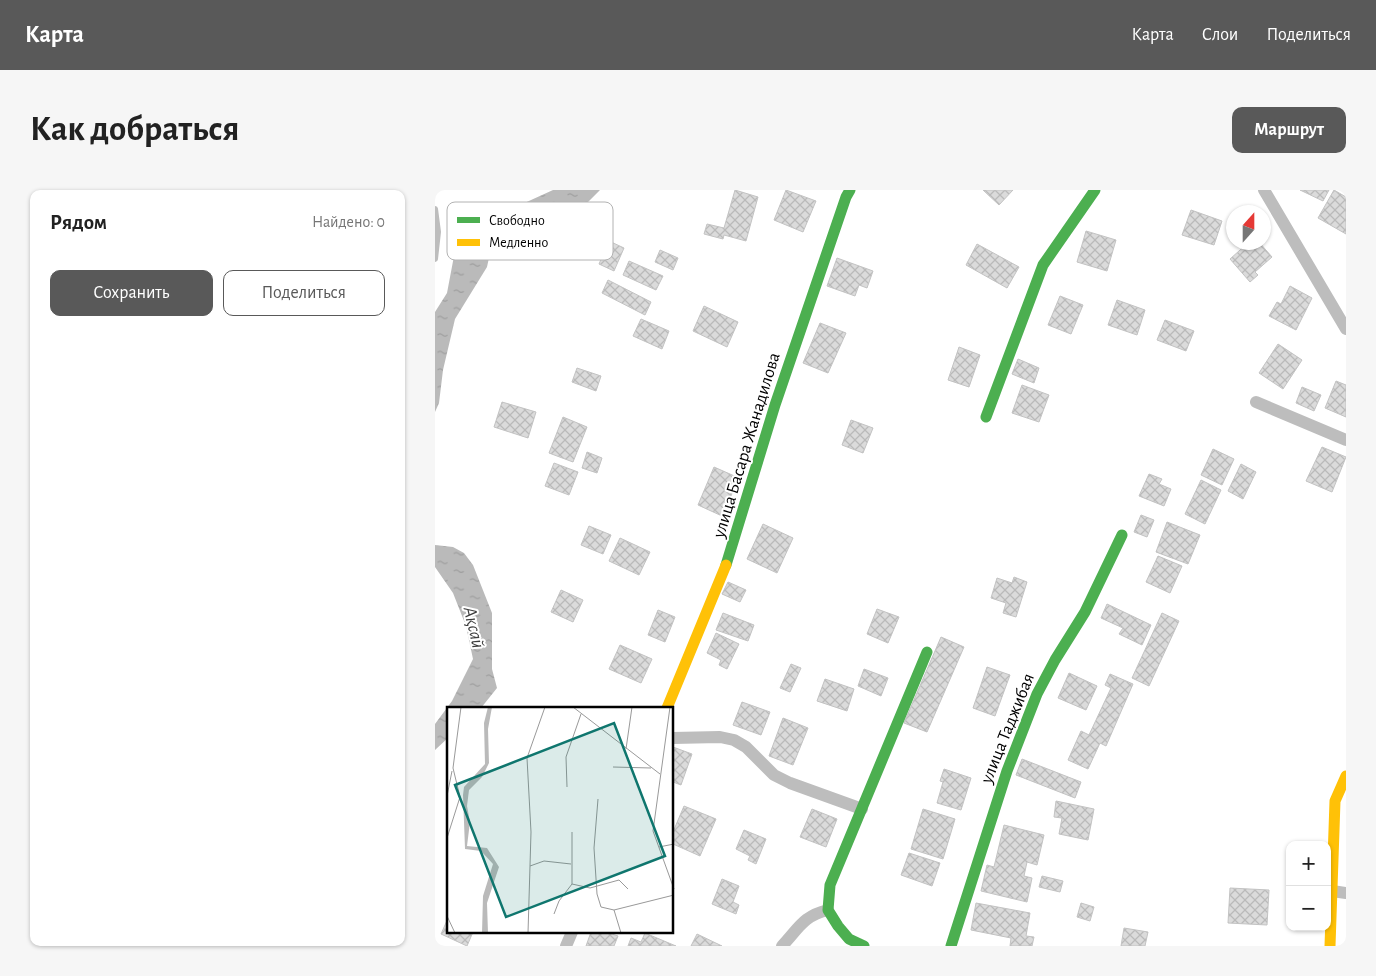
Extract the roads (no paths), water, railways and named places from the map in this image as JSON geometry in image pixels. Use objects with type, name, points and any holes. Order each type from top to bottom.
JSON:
[{"type":"street","name":"улица Басара Жанадилова","points":[[667,707],[724,571],[775,405],[846,196],[850,190]]},
{"type":"street","points":[[986,417],[1043,265],[1095,190]]},
{"type":"street","points":[[1264,190],[1346,329]]},
{"type":"street","points":[[1256,402],[1346,440]]},
{"type":"street","name":"улица Таджибая","points":[[951,946],[1007,771],[1037,694],[1055,660],[1085,612],[1122,535]]},
{"type":"street","points":[[864,946],[849,939],[828,910],[830,885],[927,652]]},
{"type":"street","points":[[674,738],[720,736],[734,740],[746,747],[773,775],[862,809]]},
{"type":"street","points":[[1346,776],[1335,801],[1331,891],[1346,893]]},
{"type":"street","points":[[782,946],[807,918],[828,910]]},
{"type":"street","points":[[1329,946],[1330,931]]},
{"type":"street","points":[[566,946],[571,934]]},
{"type":"lane","points":[[435,209],[438,232],[435,259]]},
{"type":"water","points":[[553,190],[600,190],[588,202],[527,202]]},
{"type":"water","points":[[453,260],[489,260],[487,267],[455,319],[443,370],[439,403],[435,412],[435,312],[447,293]]},
{"type":"water","name":"Ақсай","points":[[435,545],[453,547],[464,553],[473,565],[492,613],[492,669],[497,688],[482,707],[448,707],[473,659],[466,626],[453,593],[435,567]]},
{"type":"water","points":[[447,708],[447,739],[435,750],[435,724]]}]
